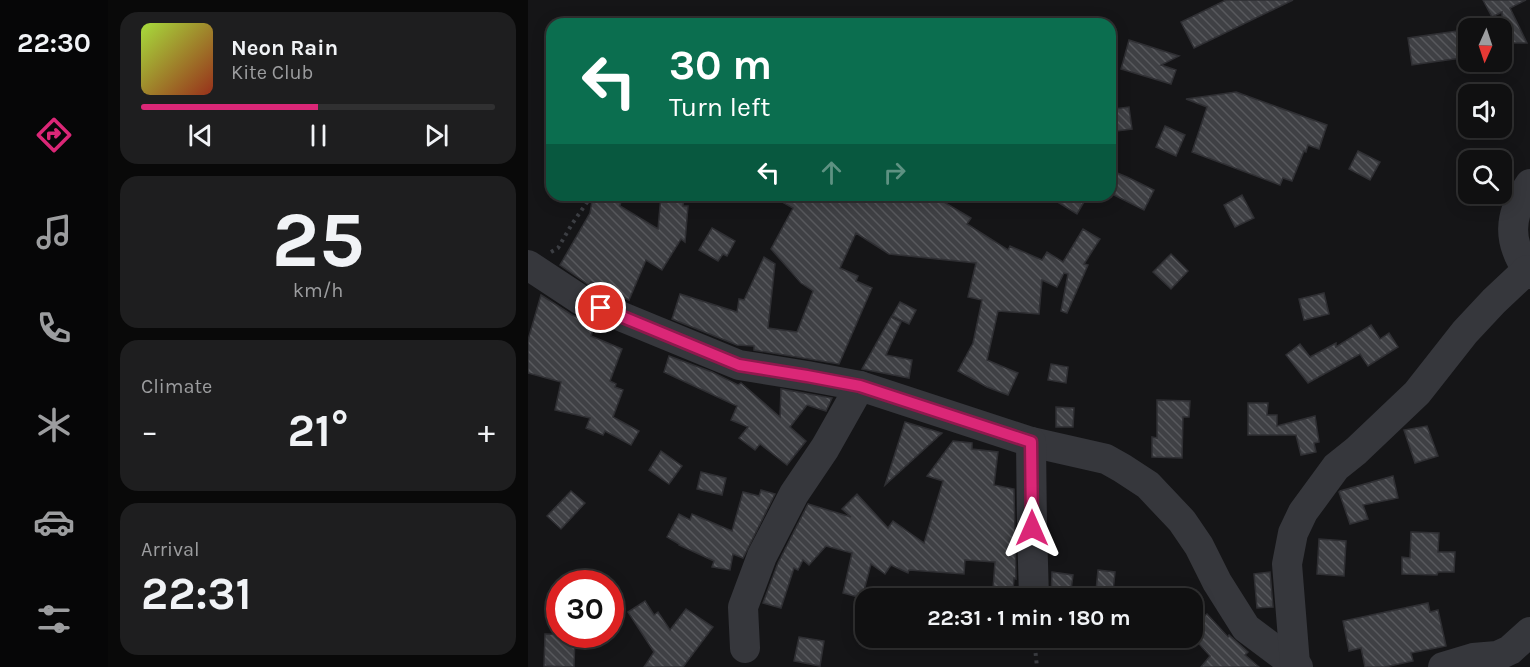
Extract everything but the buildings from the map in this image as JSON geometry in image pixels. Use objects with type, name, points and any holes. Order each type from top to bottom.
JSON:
[{"type":"street","points":[[1296,665],[1287,564],[1293,533],[1303,512],[1336,467],[1417,393],[1465,332],[1494,301],[1529,272],[1516,252],[1512,229],[1519,202],[1530,184]]},
{"type":"street","points":[[539,259],[581,300],[739,365],[860,386],[1031,442],[1106,459],[1148,485],[1182,521],[1246,628],[1296,665]]},
{"type":"street","points":[[746,648],[743,608],[762,556],[794,494],[825,448],[860,386]]},
{"type":"street","points":[[1031,442],[1034,588]]},
{"type":"street","points":[[1443,667],[1473,658],[1497,656],[1510,650],[1530,632]]},
{"type":"path","points":[[539,259],[558,248],[588,201]]},
{"type":"path","points":[[1035,648],[1037,667]]},
{"type":"route","points":[[601,308],[739,365],[860,386],[1031,442],[1032,528]]}]
